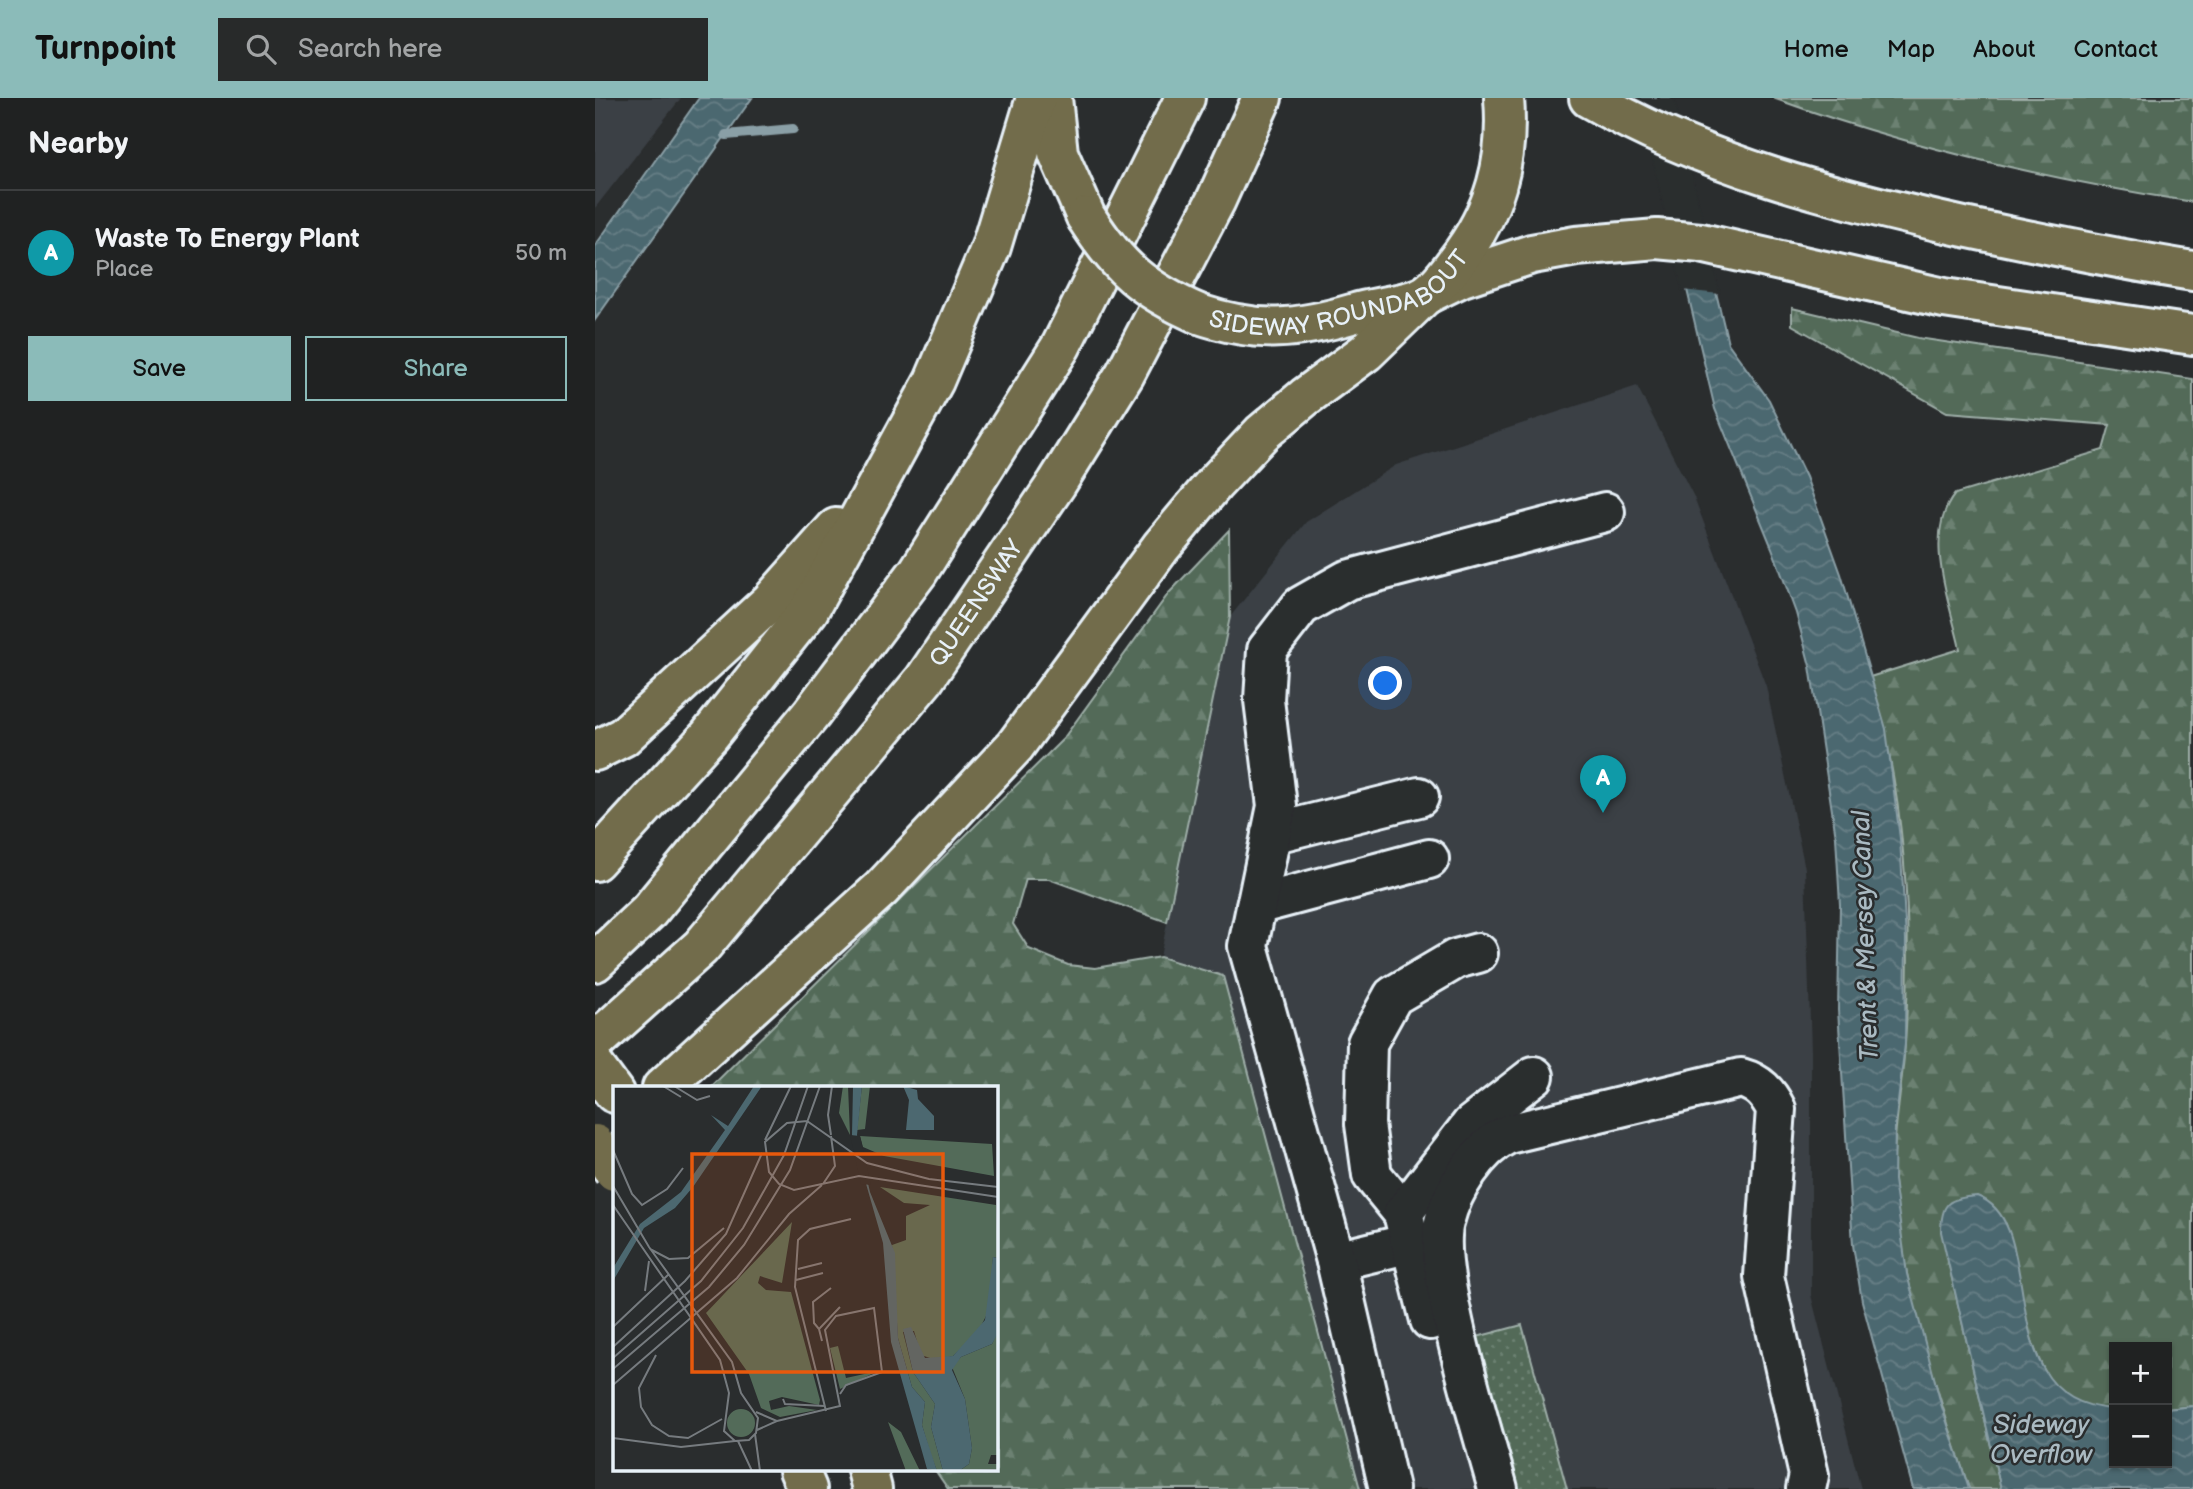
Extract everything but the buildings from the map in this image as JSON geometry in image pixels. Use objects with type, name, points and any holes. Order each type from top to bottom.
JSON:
[{"type":"main road","points":[[595,861],[640,816],[709,736],[809,610],[934,381],[992,247],[1036,98]]},
{"type":"main road","name":"SIDEWAY ROUNDABOUT","points":[[1052,98],[1058,153],[1086,217],[1113,257],[1129,274],[1146,288],[1199,314],[1241,326],[1277,329],[1317,324],[1426,295],[1466,250],[1494,200],[1505,149],[1504,98]]},
{"type":"main road","points":[[595,962],[649,911],[813,713],[918,572],[1061,346],[1185,98]]},
{"type":"main road","name":"QUEENSWAY","points":[[595,1042],[701,947],[924,680],[1057,483],[1125,374],[1216,200],[1262,98]]},
{"type":"main road","points":[[1589,98],[1631,122],[1706,156],[1846,201],[2102,257],[2193,271]]},
{"type":"main road","points":[[664,1086],[881,889],[1014,746],[1161,547],[1221,476],[1262,433],[1366,352],[1426,295],[1462,277],[1532,254],[1576,246],[1657,239],[1726,248],[1944,298],[2193,335]]},
{"type":"main road","points":[[595,751],[623,737],[771,601],[832,533],[888,463]]},
{"type":"main road","points":[[595,1067],[613,1092]]},
{"type":"main road","points":[[613,1131],[595,1145],[613,1170]]},
{"type":"main road","points":[[800,1472],[807,1489]]},
{"type":"main road","points":[[868,1472],[872,1489]]},
{"type":"lane","points":[[1389,1489],[1336,1261],[1248,946],[1277,806],[1264,700],[1267,650],[1301,606],[1347,580],[1605,512]]},
{"type":"lane","points":[[1271,834],[1419,797]]},
{"type":"lane","points":[[1257,905],[1429,859]]},
{"type":"lane","points":[[1472,1489],[1407,1228],[1372,1175],[1365,1124],[1367,1043],[1393,996],[1456,959],[1478,953]]},
{"type":"lane","points":[[1336,1261],[1407,1228],[1471,1125],[1534,1076]]},
{"type":"lane","points":[[1498,1489],[1450,1304],[1444,1269],[1443,1223],[1467,1175],[1482,1152],[1495,1139],[1508,1133],[1741,1078],[1752,1081],[1765,1091],[1776,1110],[1764,1276],[1809,1475],[1806,1489]]},
{"type":"shaded area","points":[[595,98],[681,98],[595,208]]},
{"type":"shaded area","points":[[1637,386],[1694,497],[1766,686],[1805,868],[1811,1050],[1811,1295],[1861,1489],[1360,1489],[1223,976],[1160,957],[1230,617],[1306,522],[1396,465]]},
{"type":"green space","points":[[1773,98],[2193,98],[2193,202],[2034,172],[1928,147]]},
{"type":"green space","points":[[1792,308],[1918,338],[2193,379],[2193,1406],[2172,1408],[2172,1342],[2109,1342],[2109,1408],[2081,1404],[2063,1394],[2050,1380],[2031,1339],[2006,1224],[1948,1261],[2001,1489],[1969,1489],[1922,1337],[1904,1260],[1894,1164],[1905,1044],[1907,905],[1899,812],[1882,721],[1870,677],[1960,649],[1945,590],[1939,549],[1940,529],[1945,511],[1955,494],[2103,450],[2110,425],[1947,412],[1792,325]]},
{"type":"green space","points":[[1229,530],[1230,617],[1167,922],[1049,879],[1026,879],[1013,924],[1029,949],[1068,965],[1095,968],[1160,957],[1223,976],[1360,1489],[948,1489],[936,1472],[997,1472],[997,1086],[712,1086],[1063,739],[1169,593]]},
{"type":"green space","points":[[1522,1325],[1567,1489],[1512,1489],[1473,1338]]},
{"type":"water","points":[[699,98],[752,98],[595,320],[595,246]]},
{"type":"water","name":"Trent & Mersey Canal","points":[[1642,98],[1670,98],[1728,343],[1769,400],[1806,477],[1841,574],[1886,729],[1900,838],[1906,939],[1905,1044],[1895,1127],[1894,1180],[1907,1274],[1941,1404],[1969,1489],[1913,1489],[1862,1301],[1853,1245],[1838,1010],[1840,905],[1836,837],[1810,666],[1796,613],[1772,548],[1715,409]]},
{"type":"water","name":"Sideway Overflow","points":[[1977,1196],[1999,1213],[2012,1240],[2034,1346],[2049,1377],[2074,1399],[2109,1408],[2109,1468],[2172,1468],[2172,1408],[2193,1406],[2193,1489],[2001,1489],[1941,1232],[1945,1208],[1959,1198]]},
{"type":"pier","points":[[1639,98],[1674,98],[1720,294],[1682,290]]},
{"type":"waterway","points":[[726,135],[793,129]]},
{"type":"place","name":"Waste To Energy Plant","points":[[1603,813]]}]
